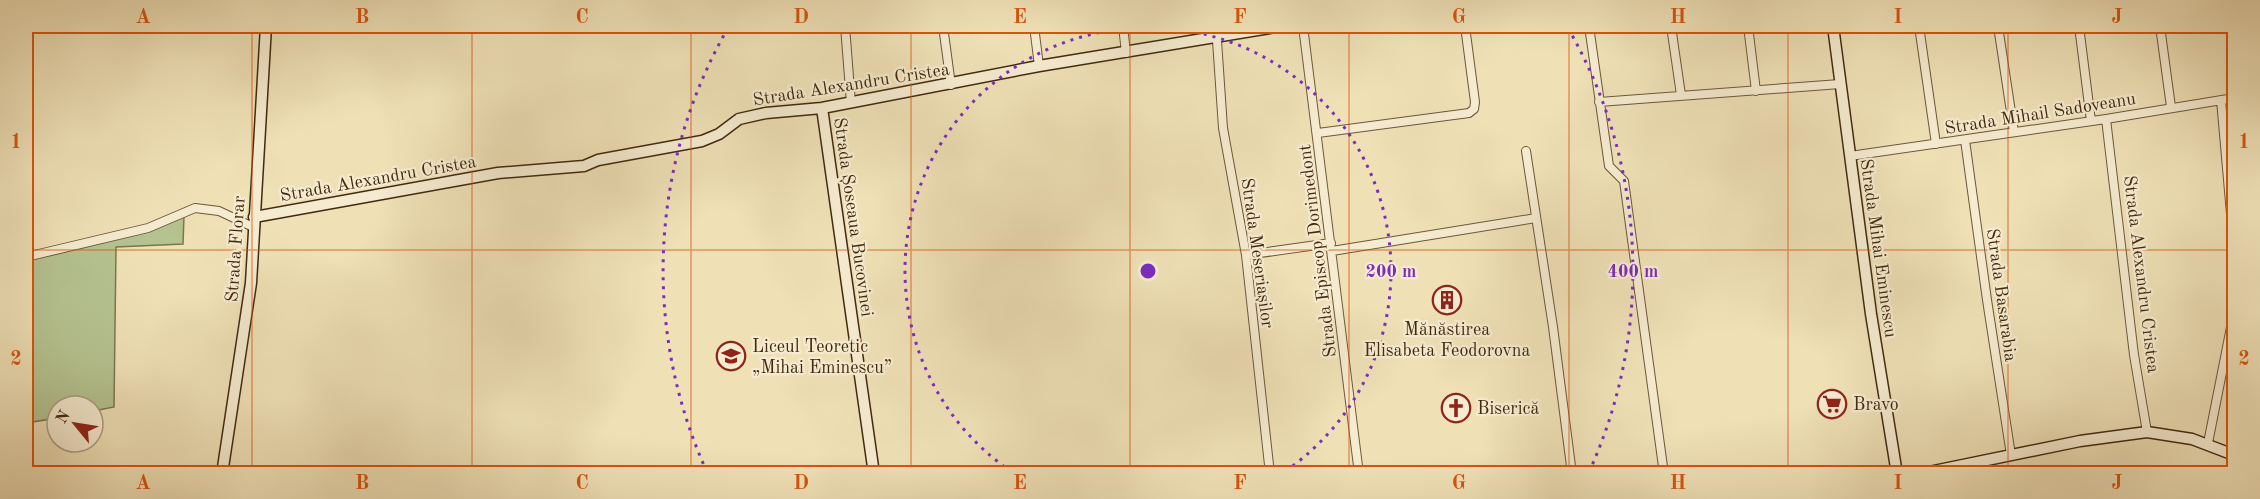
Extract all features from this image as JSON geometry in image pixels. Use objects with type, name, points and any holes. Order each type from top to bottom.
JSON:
[{"type":"street","name":"Strada Florar","points":[[222,474],[250,283],[266,26]]},
{"type":"street","points":[[845,26],[851,103]]},
{"type":"street","points":[[943,26],[951,85]]},
{"type":"street","points":[[1034,26],[1039,66]]},
{"type":"street","points":[[1123,26],[1126,53]]},
{"type":"street","name":"Strada Alexandru Cristea","points":[[253,222],[498,173],[584,166],[598,160],[702,141],[719,134],[739,119],[766,113],[822,108],[951,85],[1039,66],[1126,53],[1217,31],[1282,26]]},
{"type":"street","name":"Strada Episcop Dorimedont","points":[[1303,26],[1359,474]]},
{"type":"street","points":[[1318,134],[1469,113],[1474,109],[1475,102],[1466,26]]},
{"type":"street","points":[[1589,26],[1609,166],[1624,181],[1664,474]]},
{"type":"street","points":[[1671,26],[1681,95]]},
{"type":"street","points":[[1748,26],[1756,91]]},
{"type":"street","name":"Strada Mihai Eminescu","points":[[1833,26],[1871,314],[1897,474]]},
{"type":"street","points":[[1919,26],[1936,144]]},
{"type":"street","points":[[1998,26],[2014,132]]},
{"type":"street","points":[[2079,26],[2091,121]]},
{"type":"street","points":[[2160,26],[2171,107]]},
{"type":"street","name":"Strada Meseriașilor","points":[[1217,31],[1223,128],[1246,255],[1270,474]]},
{"type":"street","points":[[1599,102],[1840,84]]},
{"type":"street","name":"Strada Mihail Sadoveanu","points":[[1850,156],[2235,98]]},
{"type":"street","points":[[2221,100],[2235,248]]},
{"type":"street","name":"Strada Șoseaua Bucovinei","points":[[822,108],[874,474]]},
{"type":"street","name":"Strada Alexandru Cristea","points":[[2106,119],[2134,355],[2147,432]]},
{"type":"street","name":"Strada Basarabia","points":[[1965,140],[2011,455]]},
{"type":"street","points":[[1526,151],[1553,327],[1572,474]]},
{"type":"street","points":[[26,258],[148,228],[195,208],[253,222]]},
{"type":"street","points":[[1246,255],[1331,247],[1536,218]]},
{"type":"street","points":[[2208,443],[2235,312]]},
{"type":"street","points":[[1919,474],[2115,435],[2147,432],[2208,443],[2235,455]]},
{"type":"green space","points":[[184,216],[183,244],[116,247],[114,407],[105,409],[105,394],[45,394],[45,420],[26,423],[26,261]]},
{"type":"place","name":"Mănăstirea Elisabeta Feodorovna","points":[[1447,300]]},
{"type":"place","name":"Liceul Teoretic „Mihai Eminescu”","points":[[731,356]]},
{"type":"place","name":"Bravo","points":[[1832,404]]},
{"type":"place","name":"Biserică","points":[[1456,408]]}]
